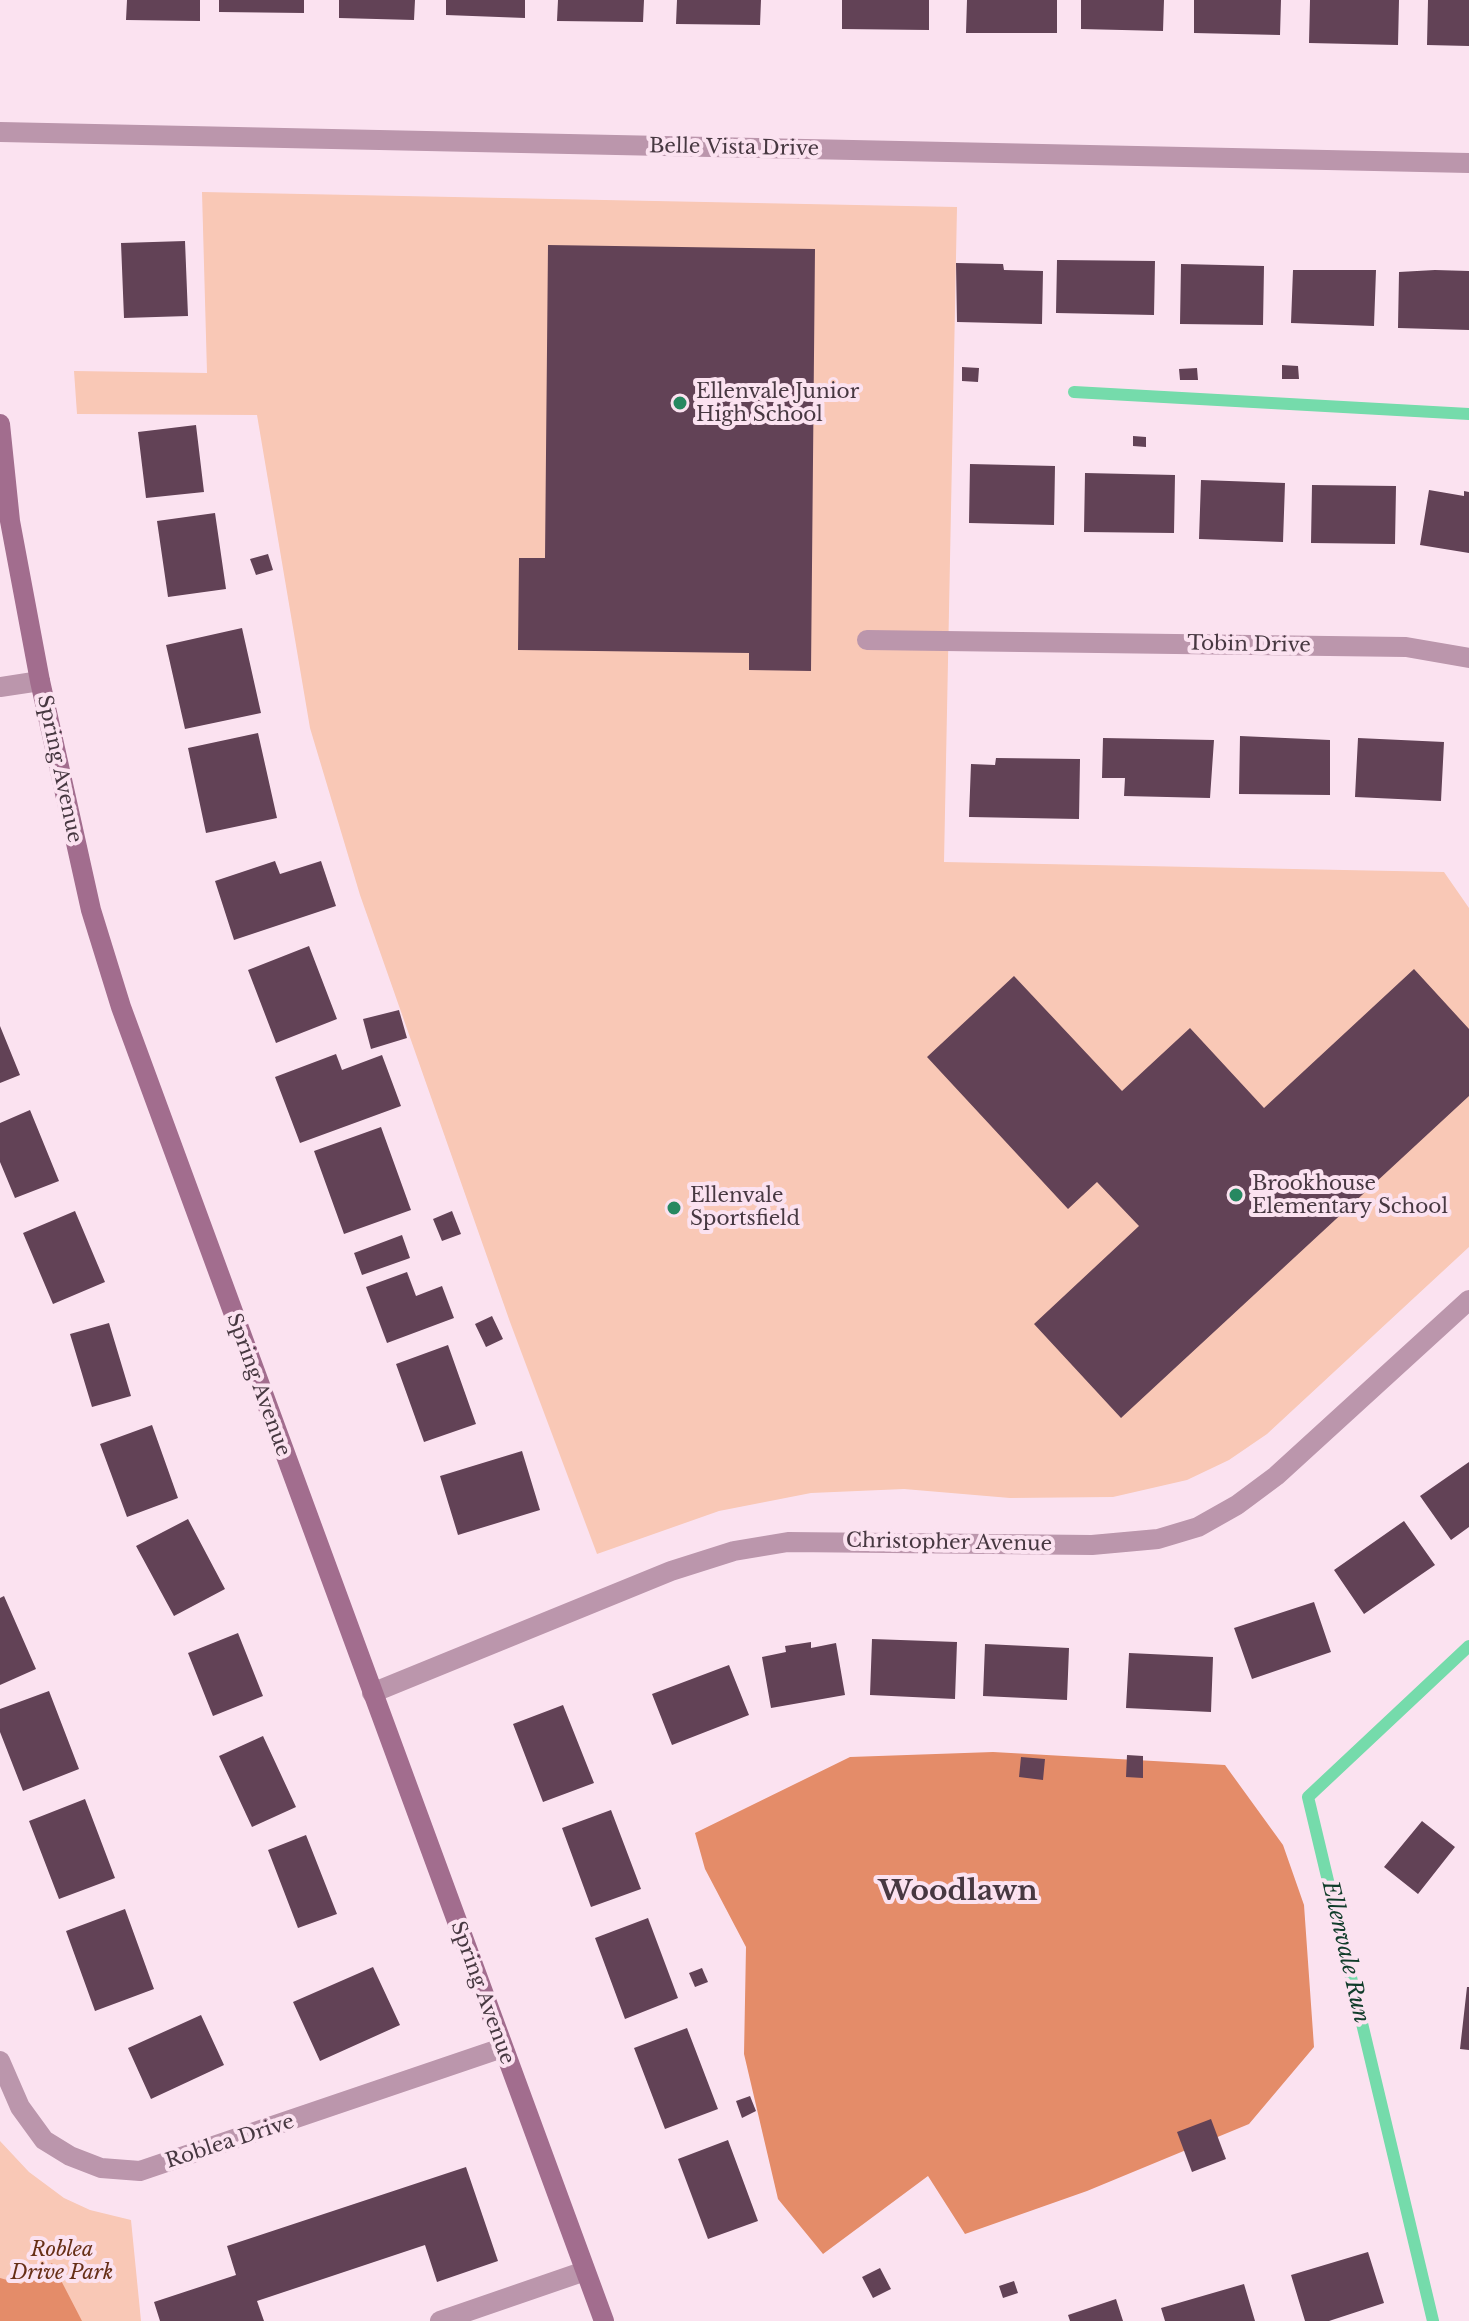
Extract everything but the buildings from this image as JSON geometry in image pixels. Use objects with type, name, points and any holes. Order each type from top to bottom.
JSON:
[{"type":"street","name":"Belle Vista Drive","points":[[0,132],[1469,163]]},
{"type":"street","name":"Spring Avenue","points":[[0,424],[10,521],[40,681],[91,910],[121,1007],[604,2321]]},
{"type":"street","name":"Tobin Drive","points":[[867,640],[1406,647],[1469,658]]},
{"type":"street","points":[[0,687],[40,681]]},
{"type":"street","name":"Christopher Avenue","points":[[372,1693],[671,1571],[734,1551],[788,1542],[1092,1545],[1158,1539],[1198,1527],[1237,1505],[1276,1476],[1469,1300]]},
{"type":"street","name":"Roblea Drive","points":[[0,2061],[20,2107],[44,2140],[70,2156],[101,2168],[140,2171],[502,2048]]},
{"type":"street","points":[[440,2321],[585,2271]]},
{"type":"green space","points":[[202,192],[957,207],[944,862],[1444,872],[1469,908],[1469,1247],[1267,1434],[1229,1460],[1187,1480],[1113,1497],[1010,1498],[904,1489],[811,1493],[719,1511],[597,1554],[510,1322],[360,895],[310,728],[257,415],[77,414],[74,371],[207,373]]},
{"type":"green space","name":"Roblea Drive Park","points":[[0,2141],[29,2172],[64,2198],[90,2210],[131,2220],[141,2321],[0,2321]]},
{"type":"shaded area","points":[[993,1752],[1225,1765],[1283,1845],[1304,1905],[1314,2047],[1249,2124],[1087,2191],[965,2234],[928,2176],[823,2254],[778,2199],[744,2054],[746,1947],[705,1869],[695,1833],[850,1757]]},
{"type":"shaded area","points":[[52,2263],[82,2321],[0,2321],[0,2278],[21,2284]]},
{"type":"waterway","points":[[1074,392],[1469,414]]},
{"type":"waterway","name":"Ellenvale Run","points":[[1433,2321],[1308,1797],[1469,1646]]},
{"type":"place","name":"Ellenvale Junior High School","points":[[680,403]]},
{"type":"place","name":"Brookhouse Elementary School","points":[[1236,1195]]},
{"type":"place","name":"Ellenvale Sportsfield","points":[[674,1208]]},
{"type":"district","name":"Woodlawn","points":[[958,1892]]}]
